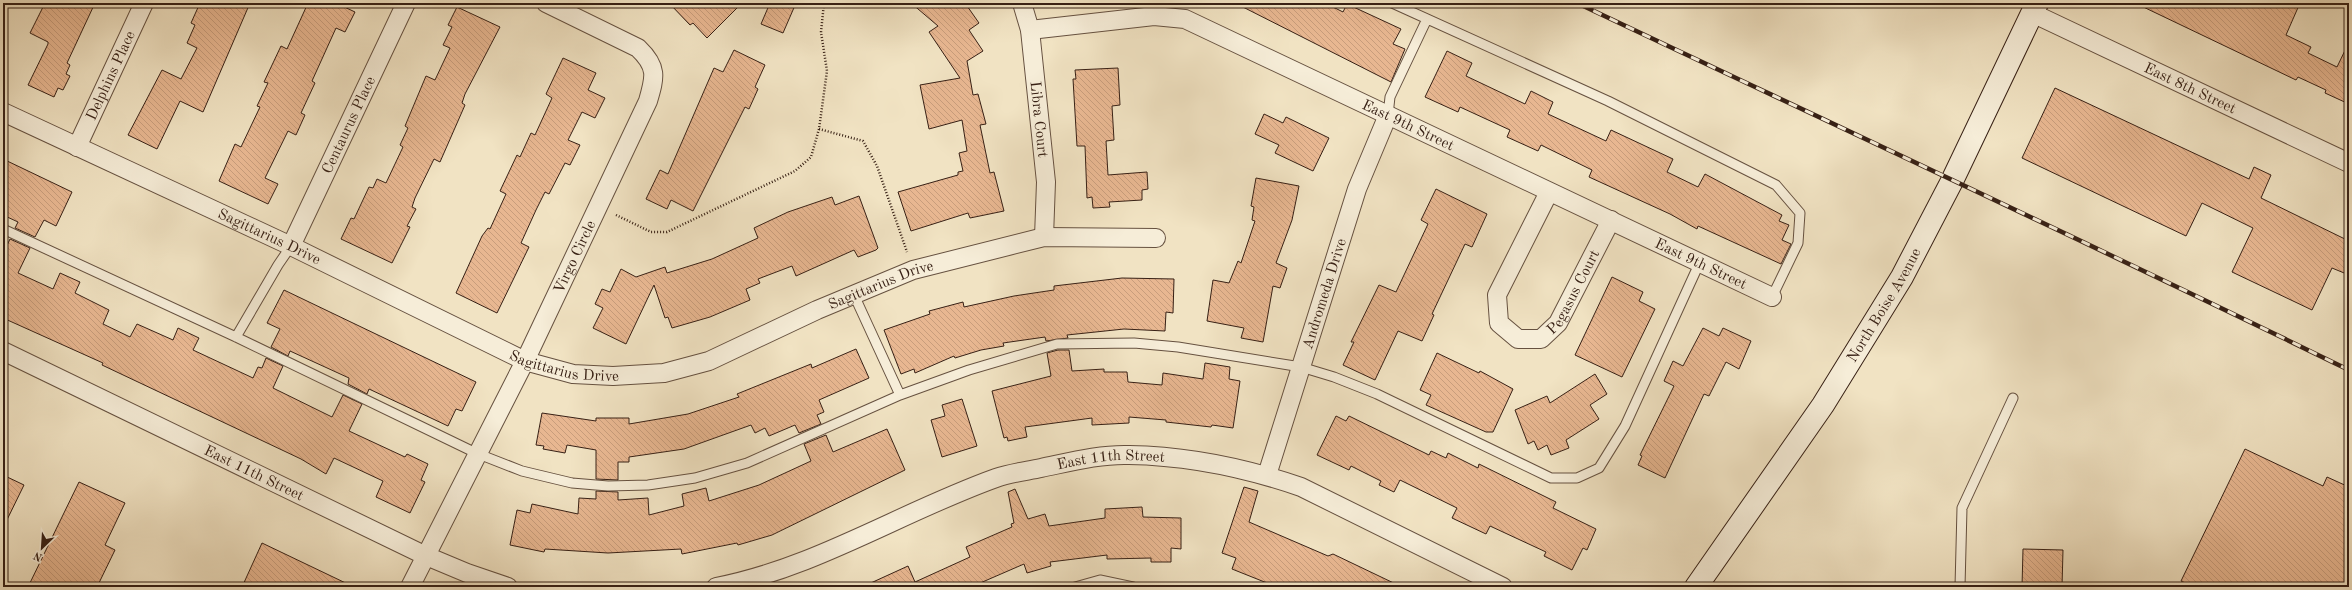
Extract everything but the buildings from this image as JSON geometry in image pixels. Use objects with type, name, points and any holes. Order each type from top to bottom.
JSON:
[{"type":"street","name":"Delphins Place","points":[[77,147],[144,3]]},
{"type":"street","name":"Centaurus Place","points":[[291,246],[406,3]]},
{"type":"street","name":"Virgo Circle","points":[[410,587],[424,555],[525,361],[648,101],[655,78],[647,57],[638,48],[546,3]]},
{"type":"street","name":"Libra Court","points":[[1022,3],[1030,30],[1046,182],[1044,237]]},
{"type":"street","name":"East 8th Street","points":[[2034,8],[2349,163]]},
{"type":"street","name":"North Boise Avenue","points":[[1696,587],[1822,405],[1902,276],[1952,181],[2034,8]]},
{"type":"street","name":"East 9th Street","points":[[1030,30],[1154,16],[1185,19],[1610,220],[1699,264],[1772,297]]},
{"type":"street","name":"Sagittarius Drive","points":[[3,112],[291,246],[525,361],[573,374],[613,376],[664,372],[709,361],[854,295],[913,270],[1044,237],[1156,238]]},
{"type":"street","name":"Andromeda Drive","points":[[1267,475],[1357,189],[1388,115]]},
{"type":"street","name":"Pegasus Court","points":[[1549,192],[1497,295],[1499,323],[1518,339],[1541,339],[1558,323],[1610,220]]},
{"type":"street","name":"East 11th Street","points":[[3,351],[424,555],[467,573],[508,587]]},
{"type":"street","name":"East 11th Street","points":[[716,587],[742,584],[785,569],[997,477],[1080,459],[1128,455],[1174,458],[1222,465],[1267,475],[1301,487],[1503,587]]},
{"type":"lane","points":[[1392,3],[1608,101],[1776,185],[1800,213],[1798,243],[1772,297]]},
{"type":"lane","points":[[1388,115],[1390,97],[1427,19]]},
{"type":"lane","points":[[3,229],[236,337],[476,453],[522,471],[572,483],[608,486],[648,485],[695,478],[747,463],[900,395],[968,370],[1057,344],[1134,342],[1171,346],[1301,367],[1334,377],[1378,394],[1551,478],[1577,478],[1599,468],[1625,426],[1699,264]]},
{"type":"lane","points":[[236,337],[278,265],[291,246]]},
{"type":"lane","points":[[854,295],[900,395]]},
{"type":"lane","points":[[1960,587],[1962,508],[2013,398]]},
{"type":"lane","points":[[1075,587],[1100,580],[1134,587]]},
{"type":"path","points":[[598,206],[651,232],[667,232],[796,171],[811,157],[819,129],[827,70],[821,32],[824,3]]},
{"type":"path","points":[[819,129],[863,141],[877,166],[913,270]]},
{"type":"railway","points":[[1577,3],[2060,231],[2349,370]]}]
